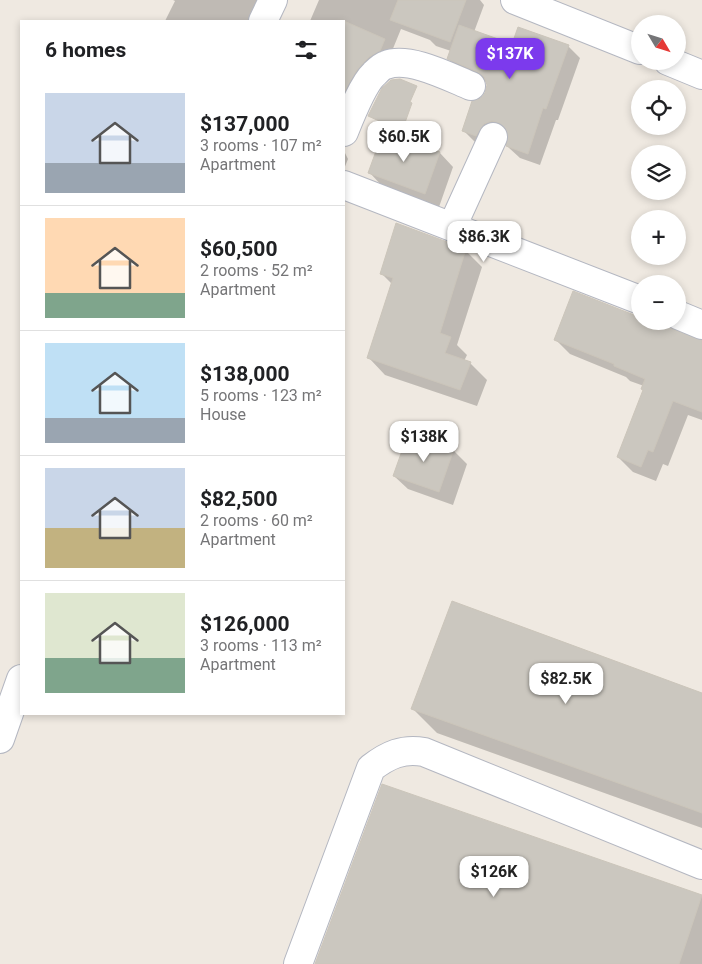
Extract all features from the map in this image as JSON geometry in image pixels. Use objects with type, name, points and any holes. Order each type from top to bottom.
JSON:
[{"type":"street","points":[[264,20],[274,0]]},
{"type":"street","points":[[515,0],[631,46]]},
{"type":"street","points":[[345,130],[372,75],[386,65],[404,63],[430,69],[471,86]]},
{"type":"street","points":[[686,68],[702,75]]},
{"type":"street","points":[[452,227],[494,137]]},
{"type":"street","points":[[345,185],[631,297]]},
{"type":"street","points":[[686,318],[702,325]]},
{"type":"street","points":[[0,739],[20,682]]},
{"type":"street","points":[[298,964],[371,768],[384,758],[400,751],[424,752],[702,865]]},
{"type":"building","points":[[398,0],[466,0],[450,42],[390,20]]},
{"type":"building","points":[[345,21],[385,39],[380,51],[369,57],[357,70],[345,91]]},
{"type":"building","points":[[459,25],[512,44],[518,27],[569,45],[546,109],[543,108],[528,154],[506,146],[508,135],[505,128],[499,123],[492,121],[484,124],[476,136],[462,131],[472,101],[481,98],[485,93],[487,85],[484,77],[478,72],[447,59]]},
{"type":"building","points":[[400,79],[417,86],[410,102],[412,103],[402,131],[368,116],[382,88],[391,80]]},
{"type":"building","points":[[383,132],[440,152],[425,194],[368,173]]},
{"type":"building","points":[[396,223],[466,249],[440,333],[451,337],[445,353],[471,362],[460,390],[367,358],[393,278],[380,274]]},
{"type":"building","points":[[573,291],[631,314],[631,330],[675,330],[702,340],[702,412],[673,401],[653,452],[648,450],[641,467],[617,457],[643,390],[641,389],[645,379],[614,366],[614,364],[554,340]]},
{"type":"building","points":[[408,434],[454,449],[439,492],[393,476]]},
{"type":"building","points":[[452,601],[702,693],[702,813],[411,709]]},
{"type":"building","points":[[382,784],[702,895],[679,964],[315,964]]}]
